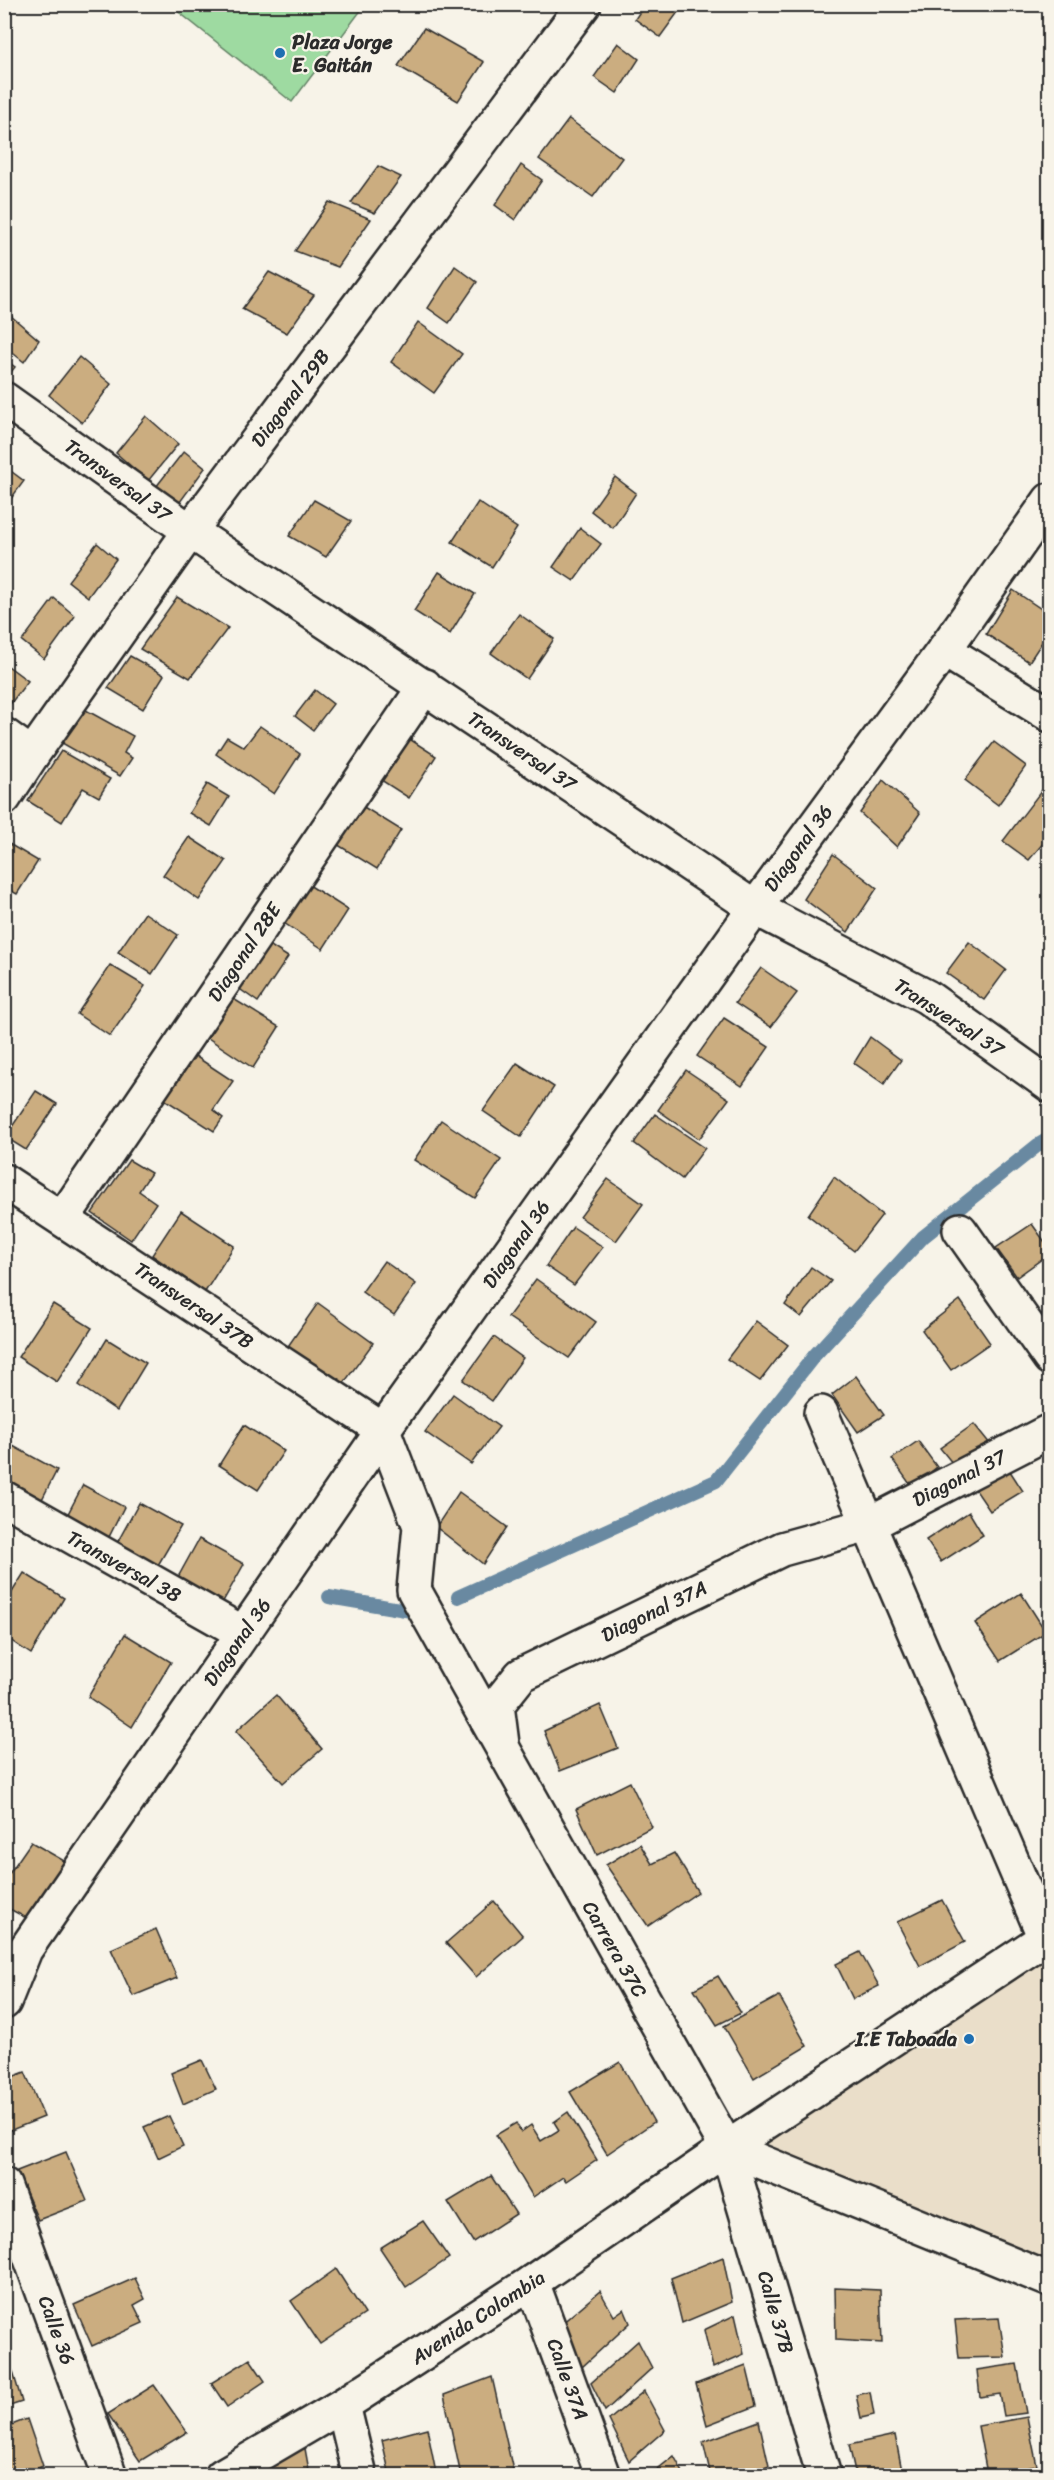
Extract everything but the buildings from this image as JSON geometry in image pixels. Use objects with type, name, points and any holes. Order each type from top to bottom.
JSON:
[{"type":"street","name":"Diagonal 29B","points":[[4,798],[190,531],[584,4]]},
{"type":"street","name":"Transversal 37","points":[[4,399],[190,531],[755,908],[927,998],[1050,1085]]},
{"type":"street","name":"Diagonal 36","points":[[4,2001],[15,1944],[243,1633],[383,1430],[755,908],[944,650],[1050,500]]},
{"type":"street","points":[[944,650],[1050,716]]},
{"type":"street","name":"Diagonal 28E","points":[[63,1218],[425,686]]},
{"type":"street","points":[[4,735],[32,755]]},
{"type":"street","name":"Transversal 37B","points":[[4,1181],[383,1430]]},
{"type":"street","points":[[960,1230],[1050,1359]]},
{"type":"street","points":[[821,1413],[1047,1937]]},
{"type":"street","name":"Carrera 37C","points":[[383,1430],[420,1526],[414,1590],[728,2148]]},
{"type":"street","name":"Diagonal 37","points":[[868,1525],[1050,1431]]},
{"type":"street","name":"Transversal 38","points":[[4,1498],[243,1633]]},
{"type":"street","name":"Diagonal 37A","points":[[502,1750],[497,1705],[521,1675],[782,1550],[868,1525]]},
{"type":"street","name":"Avenida Colombia","points":[[222,2475],[343,2405],[532,2282],[728,2148],[1047,1937]]},
{"type":"street","points":[[728,2148],[1050,2280]]},
{"type":"street","name":"Calle 37B","points":[[728,2148],[824,2475]]},
{"type":"street","name":"Calle 36","points":[[4,2185],[110,2475]]},
{"type":"street","name":"Calle 37A","points":[[532,2282],[603,2475]]},
{"type":"street","points":[[343,2405],[360,2475]]},
{"type":"shaded area","name":"I.E Taboada","points":[[1049,1931],[1049,2280],[727,2148]]},
{"type":"green space","name":"Plaza Jorge E. Gaitán","points":[[170,5],[365,5],[292,102]]},
{"type":"waterway","points":[[458,1597],[716,1481],[814,1356],[923,1237],[1038,1145],[1050,1138]]},
{"type":"waterway","points":[[329,1597],[423,1613]]},
{"type":"place","name":"Plaza Jorge E. Gaitán","points":[[280,53]]},
{"type":"place","name":"I.E Taboada","points":[[969,2039]]}]
